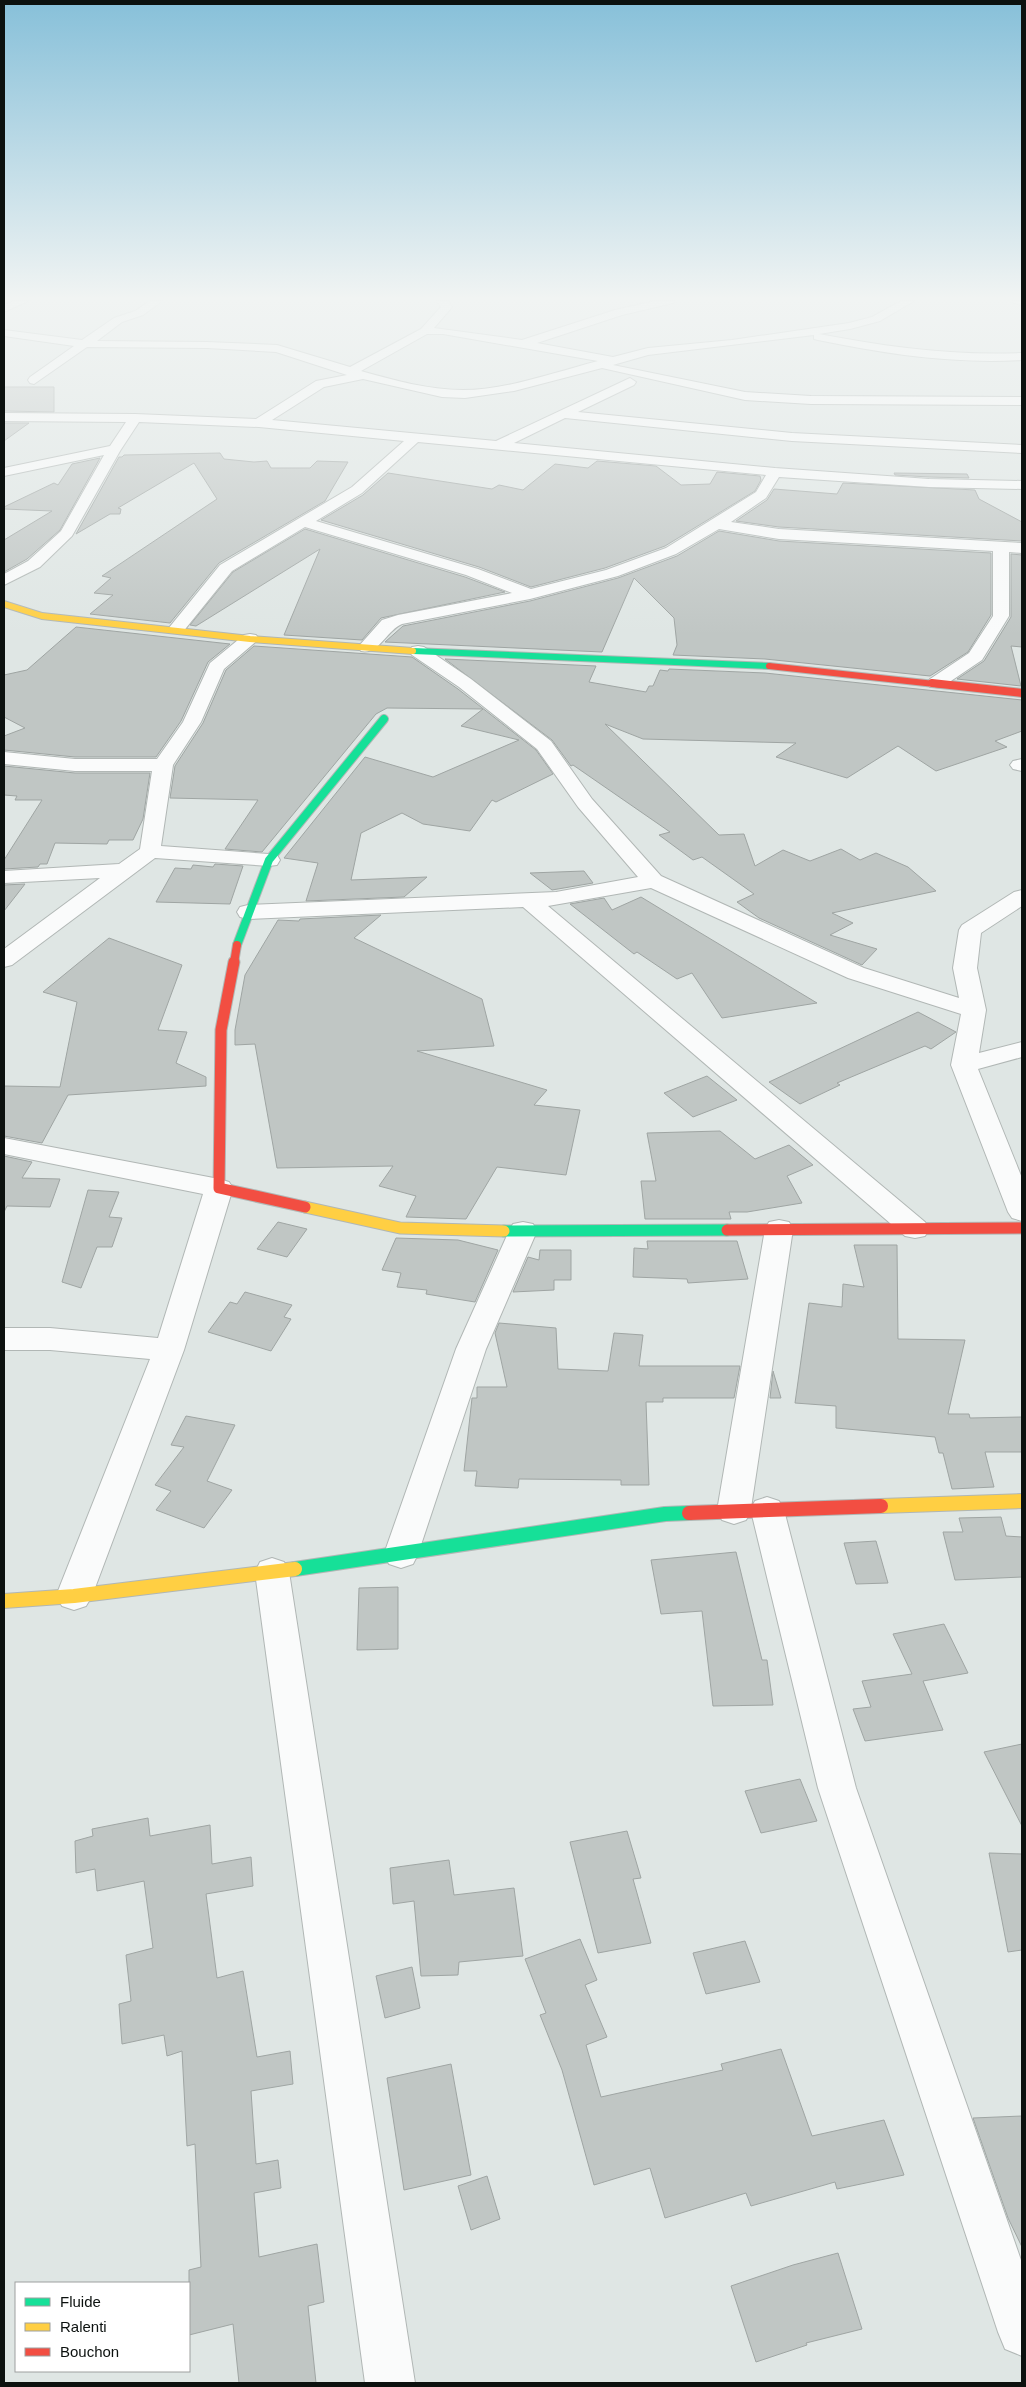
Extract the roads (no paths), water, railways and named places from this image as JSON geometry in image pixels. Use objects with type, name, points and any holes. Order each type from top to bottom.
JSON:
[{"type":"street","points":[[259,423],[276,412]]},
{"type":"street","points":[[499,445],[566,412]]},
{"type":"street","points":[[563,414],[792,436],[1022,449]]},
{"type":"street","points":[[4,417],[135,418],[259,423],[775,472],[929,483],[1022,485]]},
{"type":"street","points":[[4,580],[34,564],[67,533],[114,449],[135,418]]},
{"type":"street","points":[[176,629],[226,568],[357,490],[414,438]]},
{"type":"street","points":[[4,472],[114,449]]},
{"type":"street","points":[[367,647],[388,624],[398,620],[530,594],[621,570],[671,551],[761,495],[775,472]]},
{"type":"street","points":[[304,522],[472,572],[530,594]]},
{"type":"street","points":[[717,524],[778,534],[1022,548]]},
{"type":"street","points":[[936,683],[976,656],[1001,616],[1001,547]]},
{"type":"street","points":[[4,604],[42,616],[176,629],[250,639],[418,651],[765,666],[1022,693]]},
{"type":"street","points":[[150,851],[163,764],[192,722],[216,667],[250,639]]},
{"type":"street","points":[[418,651],[465,683],[544,745],[585,803],[653,882],[856,973],[974,1010]]},
{"type":"street","points":[[74,1596],[169,1350],[219,1188],[221,1030],[239,935],[268,860],[384,719]]},
{"type":"street","points":[[4,758],[75,765],[163,764]]},
{"type":"street","points":[[4,960],[150,851],[268,860]]},
{"type":"street","points":[[4,877],[124,870]]},
{"type":"street","points":[[248,912],[556,899],[653,882]]},
{"type":"street","points":[[1022,897],[970,930],[965,968],[974,1010],[964,1065],[1022,1212]]},
{"type":"street","points":[[528,900],[915,1228]]},
{"type":"street","points":[[964,1065],[1022,1049]]},
{"type":"street","points":[[4,1146],[219,1188],[400,1228],[523,1231],[1022,1228]]},
{"type":"street","points":[[780,1229],[750,1511],[837,1788],[1022,2332]]},
{"type":"street","points":[[401,1554],[470,1349],[523,1231]]},
{"type":"street","points":[[4,1338],[50,1339],[169,1350]]},
{"type":"street","points":[[4,1600],[74,1596],[272,1572],[665,1514],[1022,1501]]},
{"type":"street","points":[[272,1572],[390,2383]]}]
